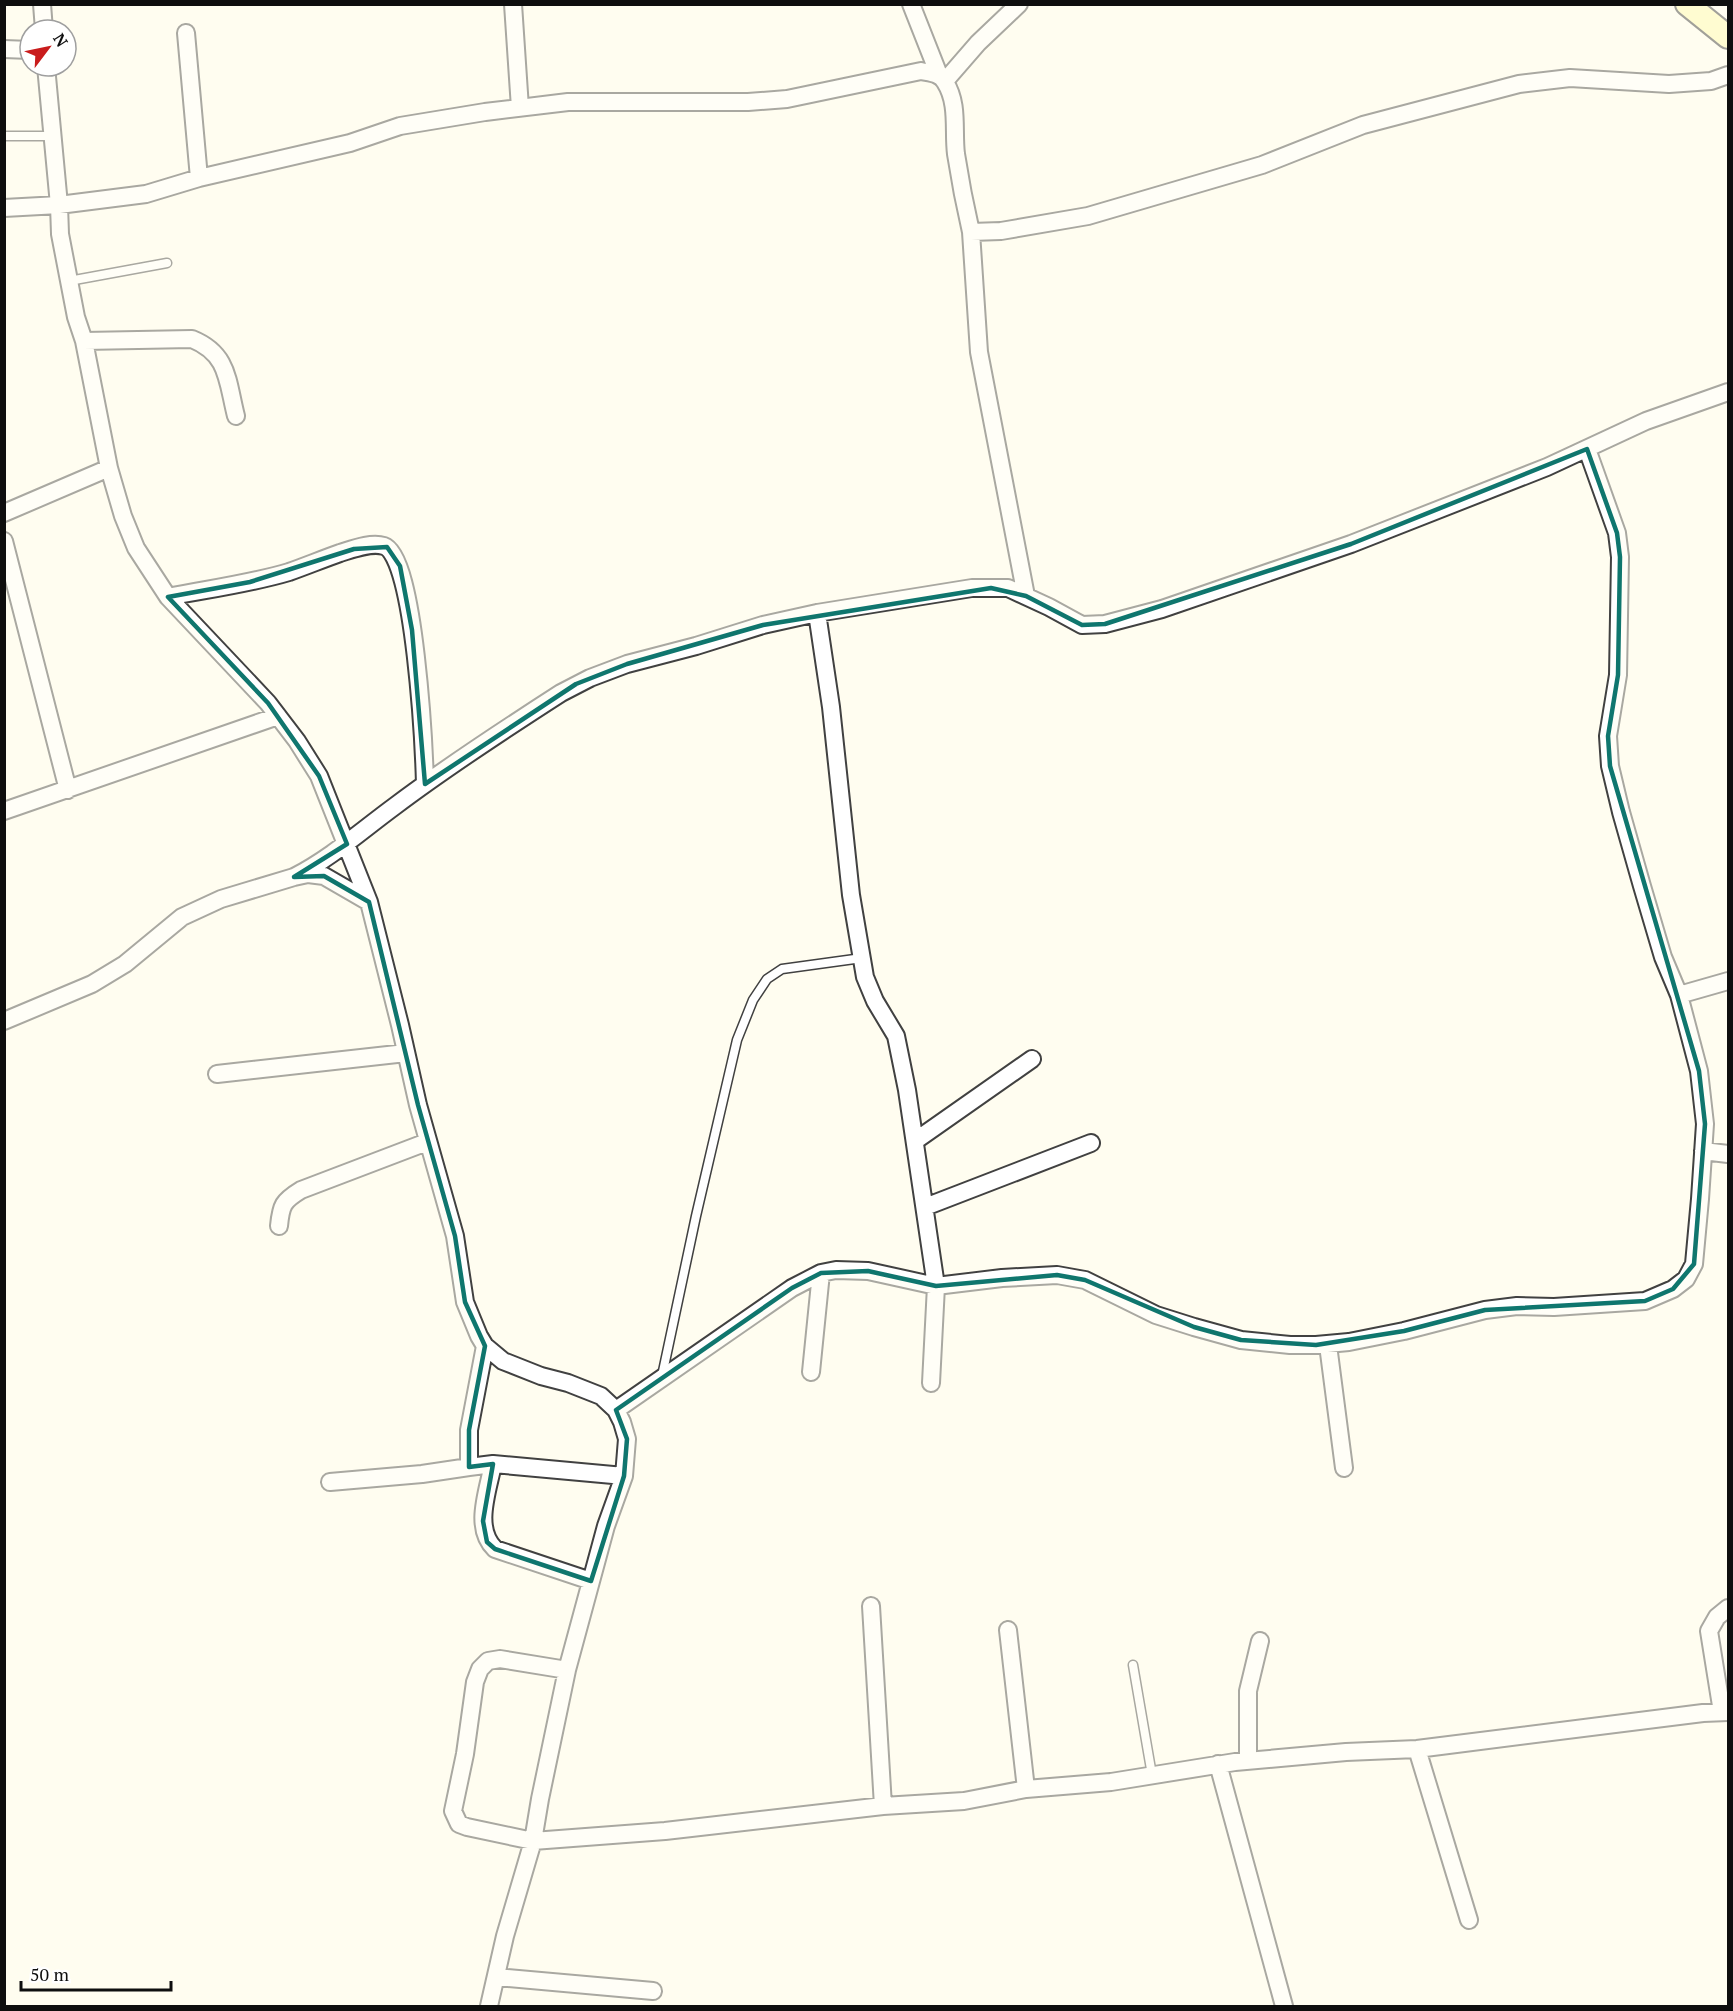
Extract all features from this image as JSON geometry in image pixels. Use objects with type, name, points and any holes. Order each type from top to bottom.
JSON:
[{"type":"street","points":[[513,4],[520,108]]},
{"type":"street","points":[[911,4],[955,115],[956,152],[961,190],[971,232],[979,352],[1026,596]]},
{"type":"street","points":[[942,78],[1019,4]]},
{"type":"street","points":[[1687,4],[1728,37]]},
{"type":"street","points":[[186,33],[199,178]]},
{"type":"street","points":[[4,208],[59,205],[147,194],[199,178],[350,143],[400,126],[520,108],[568,102],[748,102],[787,99],[921,71],[942,78]]},
{"type":"street","points":[[971,232],[1001,231],[1088,216],[1262,165],[1363,125],[1518,84],[1570,78],[1669,84],[1711,81],[1728,75]]},
{"type":"street","points":[[47,78],[60,234],[109,468],[123,516],[136,548],[168,597],[278,716],[320,776],[369,902],[428,1142],[456,1236],[465,1302],[471,1320],[485,1346],[503,1361],[601,1396],[616,1410],[627,1439],[624,1476],[606,1526],[567,1670],[533,1840],[505,1936],[489,2007]]},
{"type":"street","points":[[84,341],[192,339],[206,344],[223,362],[236,416]]},
{"type":"street","points":[[294,877],[347,844],[425,784],[553,698],[590,678],[627,664],[764,625],[817,613],[972,588],[1008,588],[1082,625],[1105,624],[1162,609],[1352,544],[1587,449],[1646,421],[1728,392]]},
{"type":"street","points":[[616,1410],[792,1288],[821,1273],[837,1270],[868,1271],[936,1286],[1002,1278],[1057,1275],[1085,1280],[1156,1315],[1203,1330],[1251,1341],[1290,1345],[1328,1345],[1404,1331],[1485,1310],[1518,1306],[1554,1307],[1645,1301],[1668,1292],[1686,1279],[1694,1264],[1705,1124],[1700,1071],[1679,995],[1664,957],[1642,886],[1610,766],[1608,736],[1618,675],[1620,557],[1617,533],[1587,449]]},
{"type":"street","points":[[4,513],[109,468]]},
{"type":"street","points":[[4,541],[68,790]]},
{"type":"street","points":[[168,597],[288,572],[354,549],[377,545],[387,547],[394,554],[400,566],[412,630],[422,707],[425,784]]},
{"type":"street","points":[[817,613],[831,708],[851,895],[865,977],[874,1001],[896,1036],[908,1090],[936,1286],[931,1383]]},
{"type":"street","points":[[4,811],[278,716]]},
{"type":"street","points":[[4,1021],[92,984],[125,964],[189,913],[221,899],[308,874],[324,876],[369,902]]},
{"type":"street","points":[[1679,995],[1728,981]]},
{"type":"street","points":[[217,1074],[406,1053]]},
{"type":"street","points":[[915,1141],[1032,1059]]},
{"type":"street","points":[[279,1226],[280,1209],[286,1199],[301,1190],[428,1142]]},
{"type":"street","points":[[925,1208],[1091,1143]]},
{"type":"street","points":[[1703,1151],[1728,1154]]},
{"type":"street","points":[[811,1372],[821,1273]]},
{"type":"street","points":[[1328,1345],[1344,1468]]},
{"type":"street","points":[[470,1467],[469,1430],[485,1346]]},
{"type":"street","points":[[330,1482],[422,1474],[493,1464],[624,1476]]},
{"type":"street","points":[[493,1464],[483,1521],[483,1531],[487,1542],[495,1549],[591,1581]]},
{"type":"street","points":[[871,1606],[883,1806]]},
{"type":"street","points":[[567,1670],[500,1659],[488,1661],[480,1669],[475,1683],[465,1754],[453,1811],[459,1824],[533,1840],[664,1831],[883,1806],[964,1801],[1026,1789],[1111,1782],[1218,1764],[1346,1752],[1417,1749],[1725,1712],[1709,1631],[1717,1617],[1728,1608]]},
{"type":"street","points":[[1008,1630],[1026,1789]]},
{"type":"street","points":[[1248,1761],[1248,1691],[1260,1641]]},
{"type":"street","points":[[1417,1749],[1469,1920]]},
{"type":"street","points":[[1218,1764],[1284,2007]]},
{"type":"street","points":[[497,1977],[653,1991]]},
{"type":"lane","points":[[4,136],[53,136]]},
{"type":"lane","points":[[69,281],[167,263]]},
{"type":"lane","points":[[662,1377],[734,1051],[753,1000],[767,979],[782,969],[862,958]]},
{"type":"lane","points":[[1133,1665],[1152,1774]]},
{"type":"highlighted area","points":[[1587,449],[1617,533],[1620,557],[1618,675],[1608,736],[1610,766],[1699,1071],[1705,1124],[1694,1264],[1673,1289],[1645,1301],[1485,1310],[1404,1331],[1316,1345],[1241,1340],[1194,1327],[1085,1280],[1057,1275],[936,1286],[868,1271],[821,1273],[792,1288],[616,1410],[627,1439],[624,1476],[591,1581],[495,1549],[487,1542],[483,1521],[493,1464],[469,1467],[469,1430],[485,1346],[465,1302],[455,1236],[418,1105],[369,902],[324,876],[294,877],[347,844],[319,776],[268,703],[168,597],[250,582],[354,549],[387,547],[400,566],[412,630],[425,784],[576,684],[627,664],[763,625],[991,588],[1026,596],[1082,625],[1105,624],[1351,544]]}]
